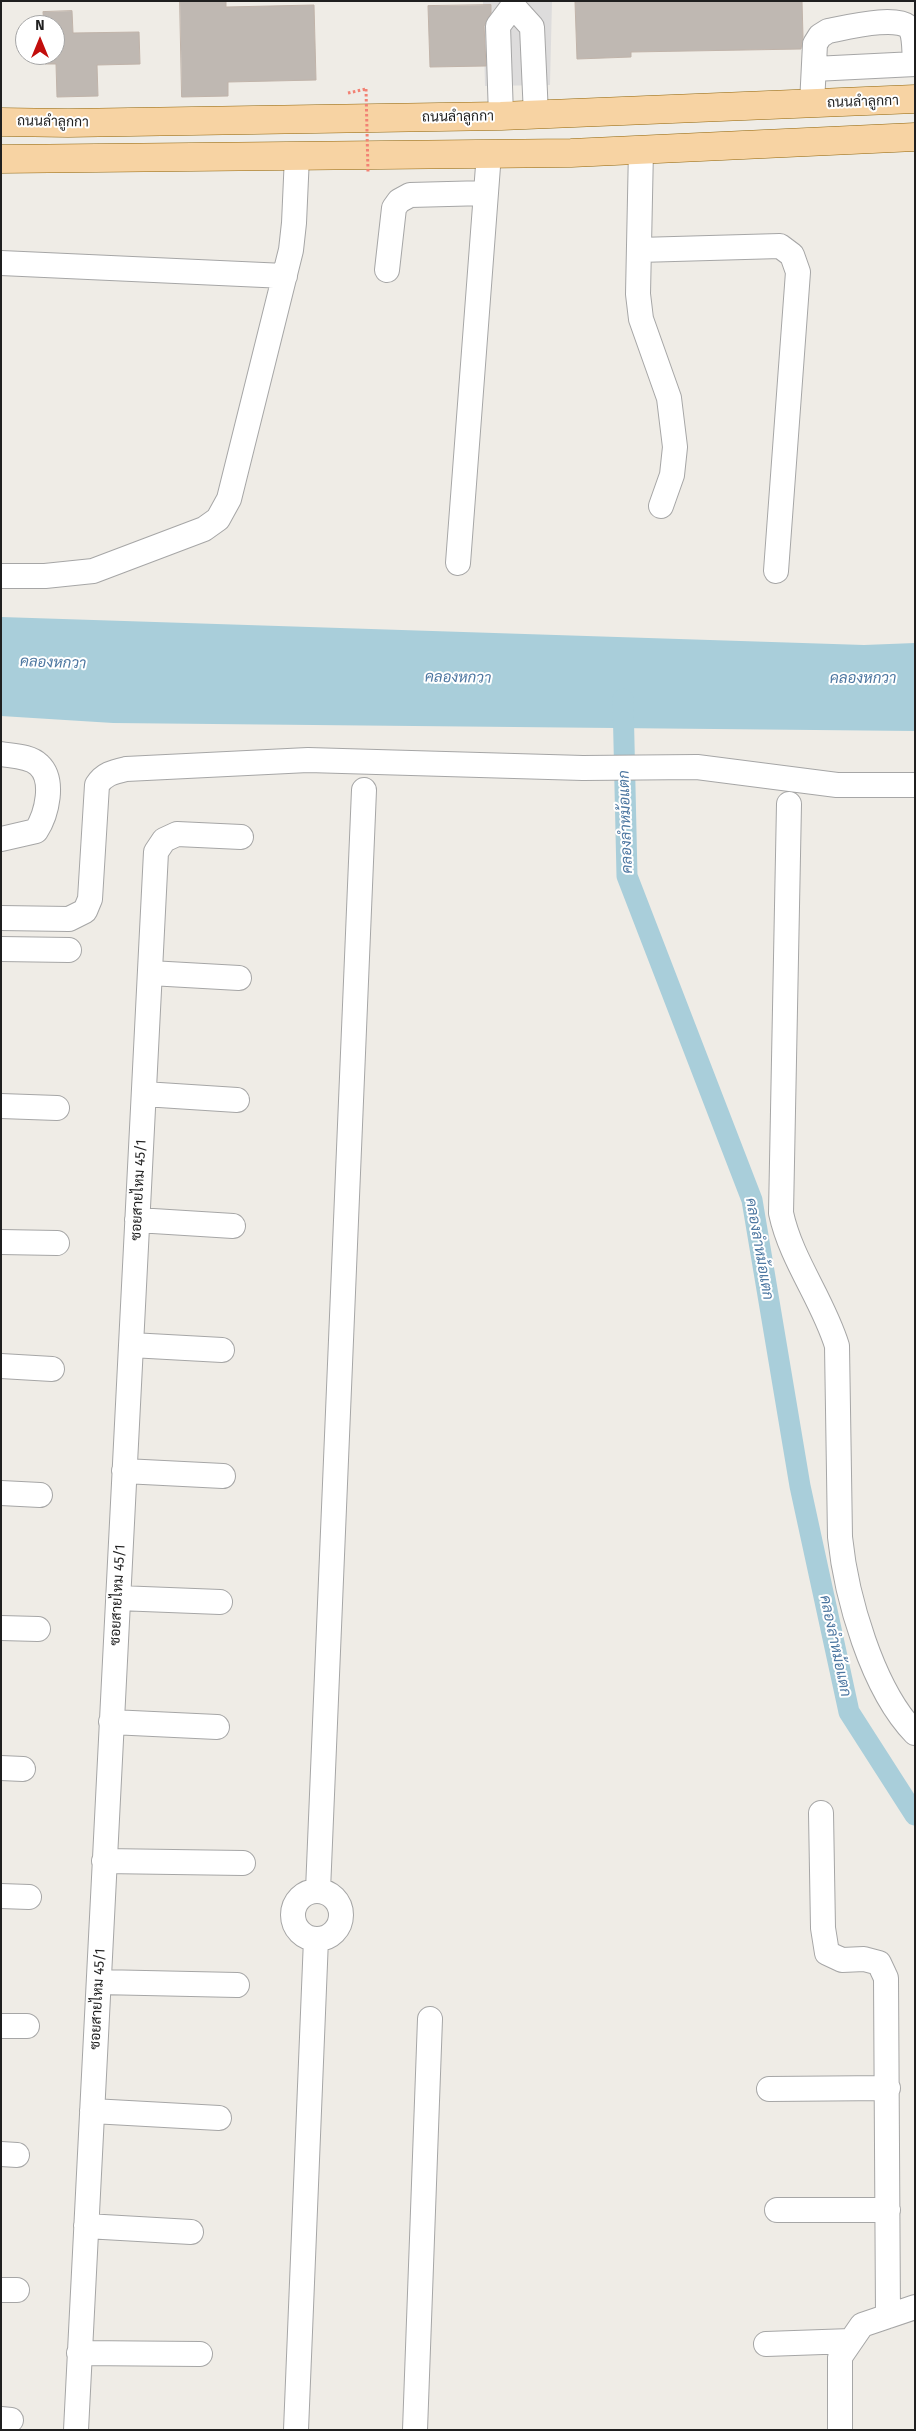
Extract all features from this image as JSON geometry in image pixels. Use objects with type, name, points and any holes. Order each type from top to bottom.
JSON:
[{"type":"main road","name":"ถนนลำลูกกา","points":[[1,122],[68,123],[500,116],[914,99]]},
{"type":"main road","points":[[1,159],[641,150],[915,137]]},
{"type":"street","points":[[500,116],[498,26],[513,4],[532,27],[536,115]]},
{"type":"street","points":[[812,104],[815,44],[820,36],[828,31],[896,21],[907,24],[912,30],[915,63],[814,69]]},
{"type":"street","points":[[914,99],[915,72]]},
{"type":"street","points":[[641,150],[640,318],[669,398],[675,447],[672,476],[661,506]]},
{"type":"street","points":[[458,563],[489,153]]},
{"type":"street","points":[[1,576],[45,576],[93,571],[204,529],[218,519],[229,500],[286,276],[294,223],[297,156]]},
{"type":"street","points":[[387,270],[394,208],[400,200],[410,195],[486,193]]},
{"type":"street","points":[[639,250],[780,246],[792,255],[798,272],[776,571]]},
{"type":"street","points":[[1,263],[286,276]]},
{"type":"street","points":[[1,754],[26,758],[38,764],[48,777],[48,793],[42,822],[36,831],[1,839]]},
{"type":"street","points":[[1,918],[69,919],[85,911],[90,899],[97,784],[101,778],[111,772],[232,763],[308,760],[583,768],[697,767],[805,782],[915,785]]},
{"type":"street","points":[[318,1890],[364,790]]},
{"type":"street","points":[[789,804],[781,1213],[785,1232],[831,1325],[837,1346],[840,1537],[842,1561],[860,1632],[880,1679],[903,1721],[915,1733]]},
{"type":"street","name":"ซอยสายไหม 45/1","points":[[76,2430],[156,852],[164,840],[178,834],[241,837]]},
{"type":"street","points":[[1,949],[70,950]]},
{"type":"street","points":[[150,972],[239,978]]},
{"type":"street","points":[[144,1094],[237,1100]]},
{"type":"street","points":[[1,1106],[57,1108]]},
{"type":"street","points":[[137,1220],[233,1226]]},
{"type":"street","points":[[1,1242],[57,1243]]},
{"type":"street","points":[[131,1344],[222,1350]]},
{"type":"street","points":[[1,1366],[52,1369]]},
{"type":"street","points":[[124,1471],[223,1476]]},
{"type":"street","points":[[1,1493],[40,1495]]},
{"type":"street","points":[[118,1598],[220,1602]]},
{"type":"street","points":[[1,1628],[38,1629]]},
{"type":"street","points":[[111,1722],[217,1727]]},
{"type":"street","points":[[821,1813],[824,1941],[827,1953],[842,1960],[864,1959],[879,1963],[886,1978],[888,2316]]},
{"type":"street","points":[[104,1861],[242,1863]]},
{"type":"street","points":[[318,1890],[333,1897],[338,1903],[340,1920],[331,1934],[316,1939],[300,1932],[293,1918],[296,1902],[302,1895],[318,1890]]},
{"type":"street","points":[[1,1896],[28,1897]]},
{"type":"street","points":[[296,2430],[316,1939]]},
{"type":"street","points":[[98,1982],[237,1985]]},
{"type":"street","points":[[415,2430],[430,2019]]},
{"type":"street","points":[[1,2026],[27,2026]]},
{"type":"street","points":[[769,2089],[888,2088]]},
{"type":"street","points":[[92,2111],[219,2118]]},
{"type":"street","points":[[777,2210],[888,2210]]},
{"type":"street","points":[[86,2226],[191,2232]]},
{"type":"street","points":[[840,2430],[840,2357],[862,2325],[915,2307]]},
{"type":"street","points":[[766,2344],[851,2341]]},
{"type":"street","points":[[79,2353],[200,2354]]},
{"type":"path","points":[[366,89],[368,172]]},
{"type":"shaded area","points":[[483,1],[552,1],[550,85],[485,86]]},
{"type":"water","name":"คลองหกวา","points":[[1,617],[864,645],[915,643],[915,731],[113,723],[1,716]]},
{"type":"building","points":[[180,1],[226,1],[226,7],[314,5],[316,80],[228,82],[228,96],[182,97]]},
{"type":"building","points":[[802,1],[803,37],[801,49],[631,52],[631,57],[577,59],[575,2]]},
{"type":"building","points":[[491,5],[491,13],[484,26],[486,66],[430,67],[428,6]]},
{"type":"building","points":[[72,11],[73,33],[139,32],[140,64],[97,65],[98,96],[57,97],[56,65],[65,65],[65,15],[43,15],[43,12]]},
{"type":"waterway","name":"คลองลำหม้อแตก","points":[[623,699],[627,876],[752,1200],[800,1486],[849,1712],[915,1815]]}]
